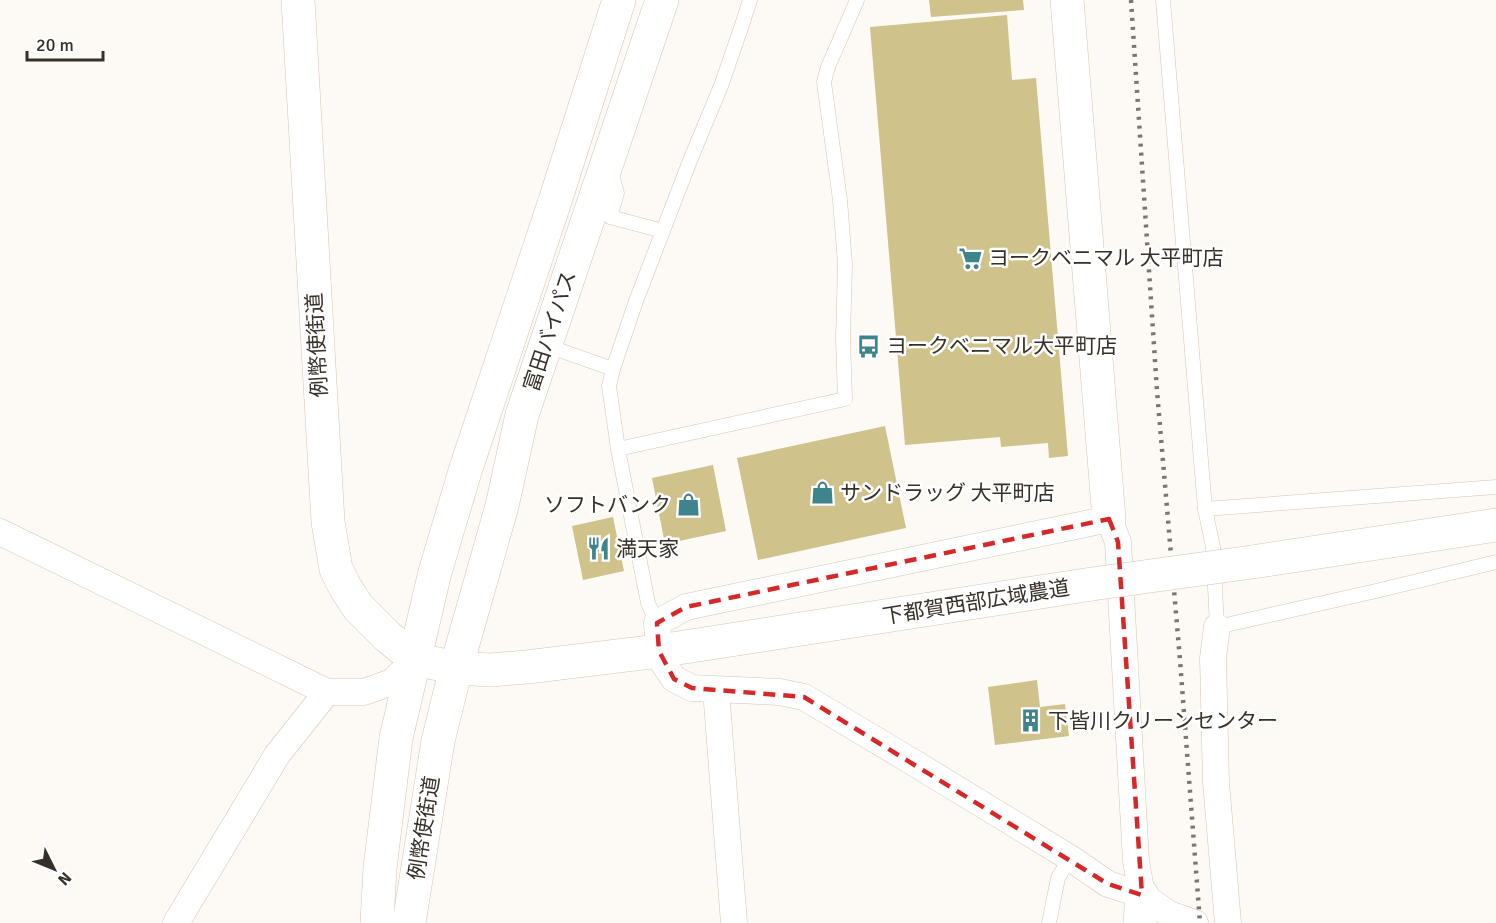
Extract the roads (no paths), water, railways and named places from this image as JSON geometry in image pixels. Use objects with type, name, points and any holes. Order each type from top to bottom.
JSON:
[{"type":"street","name":"例幣使街道","points":[[298,0],[327,522],[336,569],[358,607],[388,637],[415,659],[456,668],[438,741],[409,923]]},
{"type":"street","name":"富田バイパス","points":[[415,659],[435,572],[466,468],[619,0]]},
{"type":"street","name":"富田バイパス","points":[[456,668],[502,506],[522,415],[662,0]]},
{"type":"street","points":[[1067,0],[1109,519],[1118,542],[1141,909]]},
{"type":"street","points":[[1109,519],[686,607],[658,637],[664,664],[674,679],[692,688],[780,692],[804,697],[1070,858],[1141,909],[1169,914],[1195,923]]},
{"type":"street","name":"下都賀西部広域農道","points":[[456,668],[490,670],[527,668],[658,637],[1092,584],[1496,525]]},
{"type":"street","points":[[0,532],[327,693],[364,692],[392,682],[415,659]]},
{"type":"street","points":[[1218,627],[1213,658],[1216,782],[1228,923]]},
{"type":"street","name":"例幣使街道","points":[[376,923],[380,868],[396,738],[415,659]]},
{"type":"street","points":[[716,690],[734,923]]},
{"type":"street","points":[[176,923],[278,755],[327,693]]},
{"type":"lane","points":[[658,637],[648,603],[618,449],[609,386],[613,369],[663,231],[721,86],[750,0]]},
{"type":"lane","points":[[618,449],[845,399],[843,338],[845,264],[840,200],[824,82],[856,0]]},
{"type":"lane","points":[[1164,0],[1205,509],[1213,547],[1218,627],[1496,562]]},
{"type":"lane","points":[[608,161],[617,193],[610,217],[663,231]]},
{"type":"lane","points":[[545,345],[613,369]]},
{"type":"lane","points":[[1205,509],[1496,487]]},
{"type":"lane","points":[[1049,923],[1058,878],[1070,858]]},
{"type":"railway","points":[[1131,0],[1157,391],[1200,923]]},
{"type":"place","name":"ヨークベニマル 大平町店","points":[[970,258]]},
{"type":"place","name":"ヨークベニマル大平町店","points":[[868,346]]},
{"type":"place","name":"サンドラッグ 大平町店","points":[[822,493]]},
{"type":"place","name":"ソフトバンク","points":[[689,505]]},
{"type":"place","name":"満天家","points":[[598,549]]},
{"type":"place","name":"下皆川クリーンセンター","points":[[1030,721]]}]
